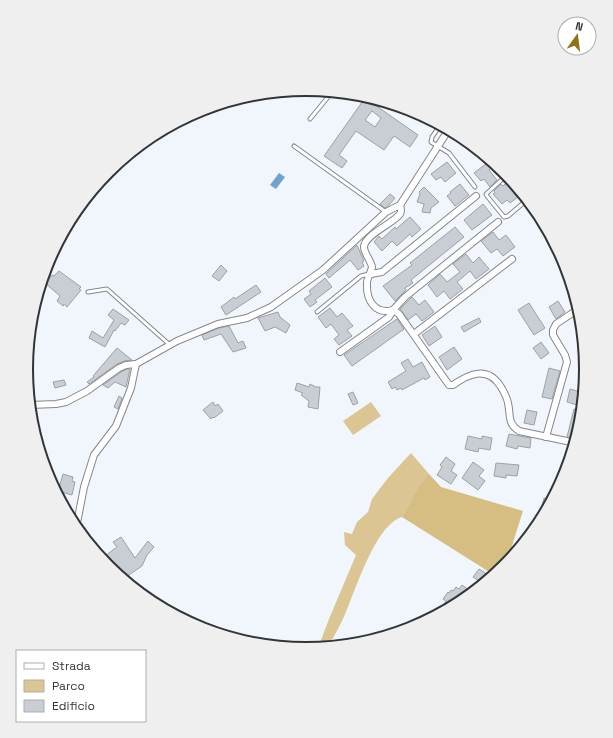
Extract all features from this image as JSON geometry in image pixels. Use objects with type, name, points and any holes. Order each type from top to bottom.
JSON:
[{"type":"street","points":[[35,405],[66,402],[87,391],[119,368],[126,365],[136,364],[170,345],[218,324],[247,318],[271,307],[323,270],[386,212],[400,205],[446,134]]},
{"type":"street","points":[[371,274],[382,272],[476,196]]},
{"type":"street","points":[[400,205],[401,211],[399,215],[366,242],[364,248],[371,262],[372,268],[371,274],[367,281],[368,297],[376,309],[386,312],[393,310],[400,314],[449,385],[453,385],[474,374],[486,373],[495,378],[505,394],[512,426],[519,431],[570,442]]},
{"type":"street","points":[[340,352],[389,317],[393,310],[405,297],[498,222]]},
{"type":"street","points":[[414,334],[512,259]]},
{"type":"street","points":[[546,437],[566,362],[565,355],[553,335],[553,330],[556,324],[574,312]]},
{"type":"street","points":[[78,519],[84,487],[94,455],[116,426],[130,388],[136,364]]},
{"type":"lane","points":[[310,119],[328,96]]},
{"type":"lane","points":[[438,129],[431,142],[449,153],[475,187]]},
{"type":"lane","points":[[294,146],[386,212]]},
{"type":"lane","points":[[503,179],[486,194],[487,196],[504,216],[508,216],[523,203]]},
{"type":"lane","points":[[317,312],[362,276],[371,274]]},
{"type":"lane","points":[[88,292],[106,289],[170,345]]},
{"type":"green space","points":[[371,402],[381,416],[353,435],[343,421]]},
{"type":"green space","points":[[411,453],[429,474],[419,485],[402,517],[393,522],[375,544],[344,616],[331,641],[320,642],[356,555],[345,545],[344,532],[352,534],[357,522],[368,512],[372,499],[388,478]]},
{"type":"shaded area","points":[[429,474],[441,487],[523,511],[510,551],[490,572],[402,517],[419,485]]},
{"type":"water","points":[[279,173],[285,177],[276,189],[270,185]]},
{"type":"building","points":[[362,102],[374,104],[418,135],[410,147],[394,136],[384,150],[356,131],[339,155],[347,161],[342,168],[324,156]],"holes":[[[372,111],[381,118],[375,127],[365,120]]]},
{"type":"building","points":[[447,162],[456,173],[445,182],[441,177],[436,180],[431,174]]},
{"type":"building","points":[[487,163],[491,168],[489,170],[497,180],[490,187],[484,179],[481,181],[474,173]]},
{"type":"building","points":[[506,183],[518,197],[510,203],[507,200],[502,204],[493,194],[501,184],[503,186]]},
{"type":"building","points":[[460,184],[469,195],[455,206],[447,196]]},
{"type":"building","points":[[424,187],[439,202],[431,208],[430,213],[422,212],[424,204],[417,202],[420,194],[419,192]]},
{"type":"building","points":[[390,194],[395,198],[385,208],[380,204]]},
{"type":"building","points":[[483,204],[492,215],[472,230],[464,220]]},
{"type":"building","points":[[410,217],[421,229],[412,237],[410,234],[397,246],[392,241],[382,251],[374,242],[379,236],[382,239],[395,227],[396,229]]},
{"type":"building","points":[[455,227],[464,237],[411,280],[413,283],[405,288],[406,290],[395,301],[383,286],[412,265],[410,263]]},
{"type":"building","points":[[493,232],[499,240],[506,235],[515,247],[503,256],[497,249],[491,253],[481,241]]},
{"type":"building","points":[[357,245],[364,261],[362,262],[364,266],[358,270],[350,260],[329,278],[326,274]]},
{"type":"building","points":[[466,254],[473,263],[479,257],[489,269],[476,279],[470,271],[457,282],[463,289],[450,299],[444,291],[437,297],[428,285],[440,274],[447,282],[460,272],[453,264]]},
{"type":"building","points":[[221,265],[227,271],[219,281],[212,276]]},
{"type":"building","points":[[59,271],[81,287],[79,289],[81,290],[67,307],[64,304],[63,306],[57,301],[60,296],[47,285],[49,279],[52,275],[54,276]]},
{"type":"building","points":[[325,278],[332,287],[315,300],[317,302],[310,307],[304,299],[311,294],[309,291]]},
{"type":"building","points":[[256,285],[261,292],[226,315],[221,307],[234,297],[235,299]]},
{"type":"building","points":[[412,297],[419,305],[425,300],[434,312],[422,321],[416,314],[408,320],[400,309]]},
{"type":"building","points":[[558,301],[565,312],[556,319],[549,307]]},
{"type":"building","points":[[529,303],[545,328],[534,335],[518,310]]},
{"type":"building","points":[[330,308],[337,317],[342,313],[353,326],[347,330],[352,336],[339,345],[334,339],[339,335],[331,324],[326,328],[318,317]]},
{"type":"building","points":[[113,309],[129,320],[125,325],[121,323],[115,331],[114,330],[105,347],[89,338],[92,331],[103,338],[114,320],[108,315]]},
{"type":"building","points":[[278,312],[280,317],[290,325],[286,333],[275,327],[265,331],[258,318]]},
{"type":"building","points":[[479,318],[481,322],[464,332],[461,327]]},
{"type":"building","points":[[397,319],[404,329],[352,366],[344,355]]},
{"type":"building","points":[[229,326],[238,343],[243,341],[246,348],[233,352],[221,334],[204,340],[202,335],[219,328]]},
{"type":"building","points":[[435,326],[442,337],[429,346],[422,335]]},
{"type":"building","points":[[541,342],[549,353],[541,359],[533,348]]},
{"type":"building","points":[[454,347],[462,359],[447,370],[439,357]]},
{"type":"building","points":[[117,348],[132,360],[117,364],[89,384],[87,382],[94,377],[93,376]]},
{"type":"building","points":[[408,359],[413,367],[422,362],[430,377],[425,380],[424,378],[402,390],[401,388],[397,390],[395,387],[392,389],[388,382],[406,371],[401,363]]},
{"type":"building","points":[[549,368],[560,371],[552,399],[542,397]]},
{"type":"building","points":[[130,369],[126,387],[115,382],[108,388],[103,385],[121,372]]},
{"type":"building","points":[[64,380],[66,385],[55,388],[53,382]]},
{"type":"building","points":[[297,383],[309,387],[310,384],[320,387],[318,409],[308,407],[309,401],[301,395],[303,393],[295,390]]},
{"type":"building","points":[[570,389],[579,391],[577,405],[567,402]]},
{"type":"building","points":[[353,392],[358,403],[353,405],[348,394]]},
{"type":"building","points":[[119,396],[122,398],[118,409],[114,407]]},
{"type":"building","points":[[213,402],[215,406],[218,404],[223,411],[211,419],[203,410]]},
{"type":"building","points":[[574,409],[577,410],[571,438],[567,437]]},
{"type":"building","points":[[527,410],[537,412],[534,425],[524,423]]},
{"type":"building","points":[[509,434],[531,438],[530,448],[518,446],[517,449],[506,446]]},
{"type":"building","points":[[468,436],[482,439],[482,436],[492,438],[490,450],[479,448],[478,452],[465,449]]},
{"type":"building","points":[[446,457],[455,464],[451,471],[457,475],[451,484],[437,475],[442,467],[440,465]]},
{"type":"building","points":[[473,462],[484,470],[479,476],[485,481],[478,490],[462,478]]},
{"type":"building","points":[[496,463],[519,465],[517,476],[506,475],[506,478],[494,476]]},
{"type":"building","points":[[63,474],[73,477],[72,481],[75,482],[72,495],[62,492],[59,486]]},
{"type":"building","points":[[544,498],[547,499],[543,506],[541,509]]},
{"type":"building","points":[[121,537],[135,558],[148,541],[154,547],[147,555],[142,566],[127,576],[106,555],[117,547],[113,542]]},
{"type":"building","points":[[479,569],[487,575],[479,581],[473,577]]},
{"type":"building","points":[[462,585],[468,589],[442,606],[446,601],[443,599],[448,592],[449,593],[451,590],[453,591],[456,587],[459,589]]}]
